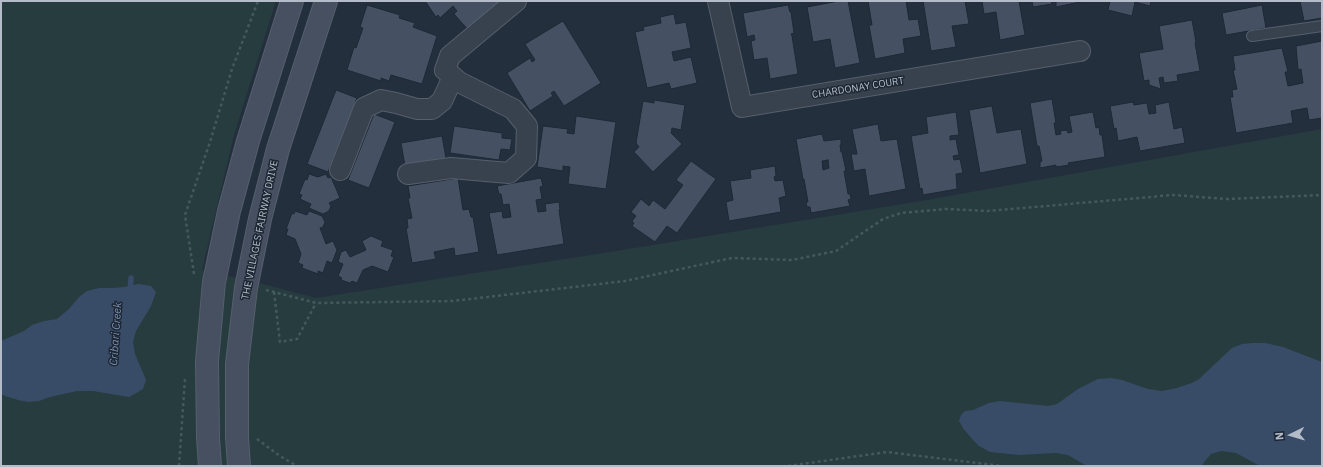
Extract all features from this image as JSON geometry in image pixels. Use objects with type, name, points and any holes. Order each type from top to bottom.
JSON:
[{"type":"street","points":[[210,466],[207,361],[214,282],[229,210],[248,141],[292,1]]},
{"type":"street","name":"THE VILLAGES FAIRWAY DRIVE","points":[[239,466],[237,437],[237,364],[246,288],[260,219],[278,149],[326,1]]},
{"type":"street","points":[[408,174],[451,168],[509,173],[526,158],[527,126],[513,109],[459,82],[445,70],[450,56],[516,1]]},
{"type":"street","name":"CHARDONAY COURT","points":[[718,1],[742,107],[1080,51]]},
{"type":"street","points":[[340,170],[364,108],[381,100],[417,109],[432,109],[442,101],[453,77]]},
{"type":"lane","points":[[1252,36],[1322,26]]},
{"type":"path","points":[[263,289],[316,303],[453,301],[625,281],[732,258],[792,260],[836,251],[883,219],[901,213],[946,209],[988,211],[1173,195],[1226,199],[1322,196]]},
{"type":"path","points":[[274,292],[280,342],[297,339],[316,303]]},
{"type":"path","points":[[254,436],[280,456],[297,466]]},
{"type":"path","points":[[788,466],[887,452],[1002,466]]},
{"type":"green space","points":[[1,1],[276,1],[234,135],[202,270],[316,298],[921,201],[1322,129],[1322,466],[1,466]]},
{"type":"water","points":[[138,284],[151,286],[156,292],[151,306],[136,331],[133,342],[135,354],[146,380],[143,389],[129,397],[93,391],[77,391],[39,401],[28,402],[1,394],[1,341],[24,331],[32,325],[57,319],[87,291],[99,288],[125,287]]},
{"type":"water","points":[[1265,343],[1283,347],[1322,362],[1322,466],[1260,466],[1236,453],[1221,451],[1211,454],[1202,466],[1087,466],[1068,455],[1056,453],[1019,455],[990,452],[979,446],[972,439],[959,421],[961,415],[965,411],[973,410],[989,403],[1000,401],[1048,406],[1057,404],[1078,389],[1098,379],[1111,378],[1122,380],[1148,389],[1162,391],[1177,388],[1199,379],[1232,348],[1242,344]]},
{"type":"building","points":[[425,1],[500,1],[503,5],[471,33],[454,14],[457,11],[453,6],[440,18],[438,15],[436,17]]},
{"type":"building","points":[[839,1],[848,1],[860,63],[835,68],[830,39],[813,42],[807,7]]},
{"type":"building","points":[[868,1],[906,1],[909,20],[918,19],[921,36],[903,39],[905,53],[875,59],[869,25],[872,25]]},
{"type":"building","points":[[923,1],[965,1],[969,24],[952,26],[956,47],[931,51]]},
{"type":"building","points":[[982,1],[1019,1],[1025,35],[1000,40],[996,12],[984,14]]},
{"type":"building","points":[[1032,1],[1051,1],[1052,4],[1033,7]]},
{"type":"building","points":[[1056,1],[1085,1],[1056,7]]},
{"type":"building","points":[[1110,1],[1151,1],[1150,6],[1135,2],[1132,16],[1108,10]]},
{"type":"building","points":[[1300,1],[1322,1],[1322,18],[1304,21]]},
{"type":"building","points":[[367,5],[400,15],[399,18],[415,23],[413,27],[437,36],[422,84],[391,75],[389,81],[381,78],[381,81],[347,70],[354,47],[356,48],[363,28],[360,27]]},
{"type":"building","points":[[788,5],[791,12],[794,33],[791,34],[798,74],[770,79],[767,58],[754,60],[751,41],[755,40],[754,35],[747,37],[743,13]]},
{"type":"building","points":[[1262,5],[1266,28],[1226,35],[1222,13]]},
{"type":"building","points":[[674,14],[676,24],[686,22],[691,48],[672,52],[674,61],[691,57],[697,83],[671,89],[669,83],[647,88],[635,32],[644,30],[643,27],[661,23],[660,17]]},
{"type":"building","points":[[1192,20],[1200,71],[1177,75],[1178,81],[1164,83],[1163,77],[1159,78],[1161,89],[1149,85],[1149,80],[1144,81],[1139,53],[1163,49],[1159,26]]},
{"type":"building","points":[[563,21],[601,83],[564,106],[554,91],[551,93],[553,96],[530,111],[507,73],[530,58],[532,62],[535,60],[525,44]]},
{"type":"building","points":[[1322,41],[1322,118],[1309,120],[1307,108],[1291,111],[1293,123],[1236,133],[1230,97],[1233,97],[1232,90],[1237,89],[1233,70],[1235,70],[1233,56],[1282,48],[1288,72],[1285,72],[1288,86],[1303,83],[1301,69],[1298,70],[1296,46]]},
{"type":"building","points":[[336,90],[357,98],[328,172],[307,164]]},
{"type":"building","points":[[1052,99],[1056,123],[1054,123],[1056,135],[1061,134],[1060,131],[1067,130],[1068,133],[1072,132],[1069,116],[1093,112],[1096,128],[1099,127],[1100,135],[1102,135],[1105,157],[1068,163],[1069,165],[1056,167],[1056,165],[1040,168],[1040,162],[1042,161],[1039,146],[1037,146],[1030,103]]},
{"type":"building","points":[[654,100],[685,105],[681,130],[672,128],[671,133],[682,144],[653,172],[634,152],[639,147],[636,143],[643,101],[654,103]]},
{"type":"building","points":[[1133,102],[1134,105],[1147,103],[1149,114],[1156,113],[1155,105],[1169,102],[1174,129],[1182,127],[1185,143],[1140,151],[1137,137],[1118,141],[1116,128],[1114,129],[1110,106]]},
{"type":"building","points":[[992,106],[997,133],[1021,129],[1027,164],[980,173],[969,110]]},
{"type":"building","points":[[956,112],[959,135],[950,136],[950,140],[956,139],[959,155],[953,156],[954,160],[960,159],[963,173],[956,174],[957,189],[923,195],[922,188],[920,189],[911,136],[928,133],[926,117]]},
{"type":"building","points":[[374,114],[395,122],[369,188],[348,180]]},
{"type":"building","points":[[576,116],[616,122],[606,189],[568,184],[570,167],[563,166],[563,171],[537,167],[543,126],[568,129],[567,133],[574,134]]},
{"type":"building","points":[[878,124],[881,141],[897,139],[906,189],[869,196],[865,169],[854,171],[851,154],[857,154],[852,129]]},
{"type":"building","points":[[454,126],[502,133],[502,138],[512,139],[510,150],[501,149],[499,160],[450,153]]},
{"type":"building","points":[[822,134],[824,141],[841,139],[841,152],[846,171],[844,171],[848,194],[850,194],[851,199],[848,200],[850,206],[811,213],[810,207],[807,207],[806,202],[808,202],[796,139]],"holes":[[[828,160],[829,168],[823,170],[822,161]]]},
{"type":"building","points":[[442,136],[446,158],[405,166],[401,143]]},
{"type":"building","points":[[691,161],[716,179],[677,233],[667,226],[655,242],[632,226],[634,223],[632,221],[636,216],[631,212],[641,199],[649,206],[653,200],[665,209],[683,185],[676,180]]},
{"type":"building","points":[[775,166],[775,181],[783,180],[786,196],[779,198],[781,212],[729,221],[726,202],[733,200],[730,181],[751,178],[750,170]]},
{"type":"building","points":[[309,174],[318,177],[326,174],[328,178],[331,177],[340,198],[329,203],[331,206],[329,211],[323,214],[309,208],[311,204],[300,199],[302,195],[299,194],[305,179],[307,180]]},
{"type":"building","points":[[458,178],[463,210],[469,209],[471,217],[473,217],[479,252],[455,256],[454,248],[434,252],[436,259],[412,263],[406,228],[408,228],[407,219],[412,218],[408,198],[410,198],[408,186]]},
{"type":"building","points":[[541,178],[543,186],[540,187],[542,199],[536,200],[538,212],[546,211],[545,204],[559,202],[564,244],[497,255],[489,213],[502,211],[503,218],[511,217],[509,204],[503,205],[501,194],[499,194],[497,186]]},
{"type":"building","points":[[295,211],[307,215],[309,211],[322,216],[325,222],[323,227],[320,228],[326,244],[333,241],[337,250],[332,263],[327,261],[323,273],[318,271],[318,274],[302,268],[303,265],[298,263],[301,254],[295,239],[286,235],[288,229],[286,229],[292,213],[294,214]]},
{"type":"building","points":[[371,236],[383,241],[381,246],[393,250],[391,256],[394,257],[388,272],[372,266],[363,270],[357,283],[352,281],[350,283],[341,280],[342,278],[338,276],[343,264],[338,262],[341,252],[346,250],[350,257],[366,250],[362,241]]},
{"type":"waterway","name":"Cribari Creek","points":[[130,292],[131,278]]}]
